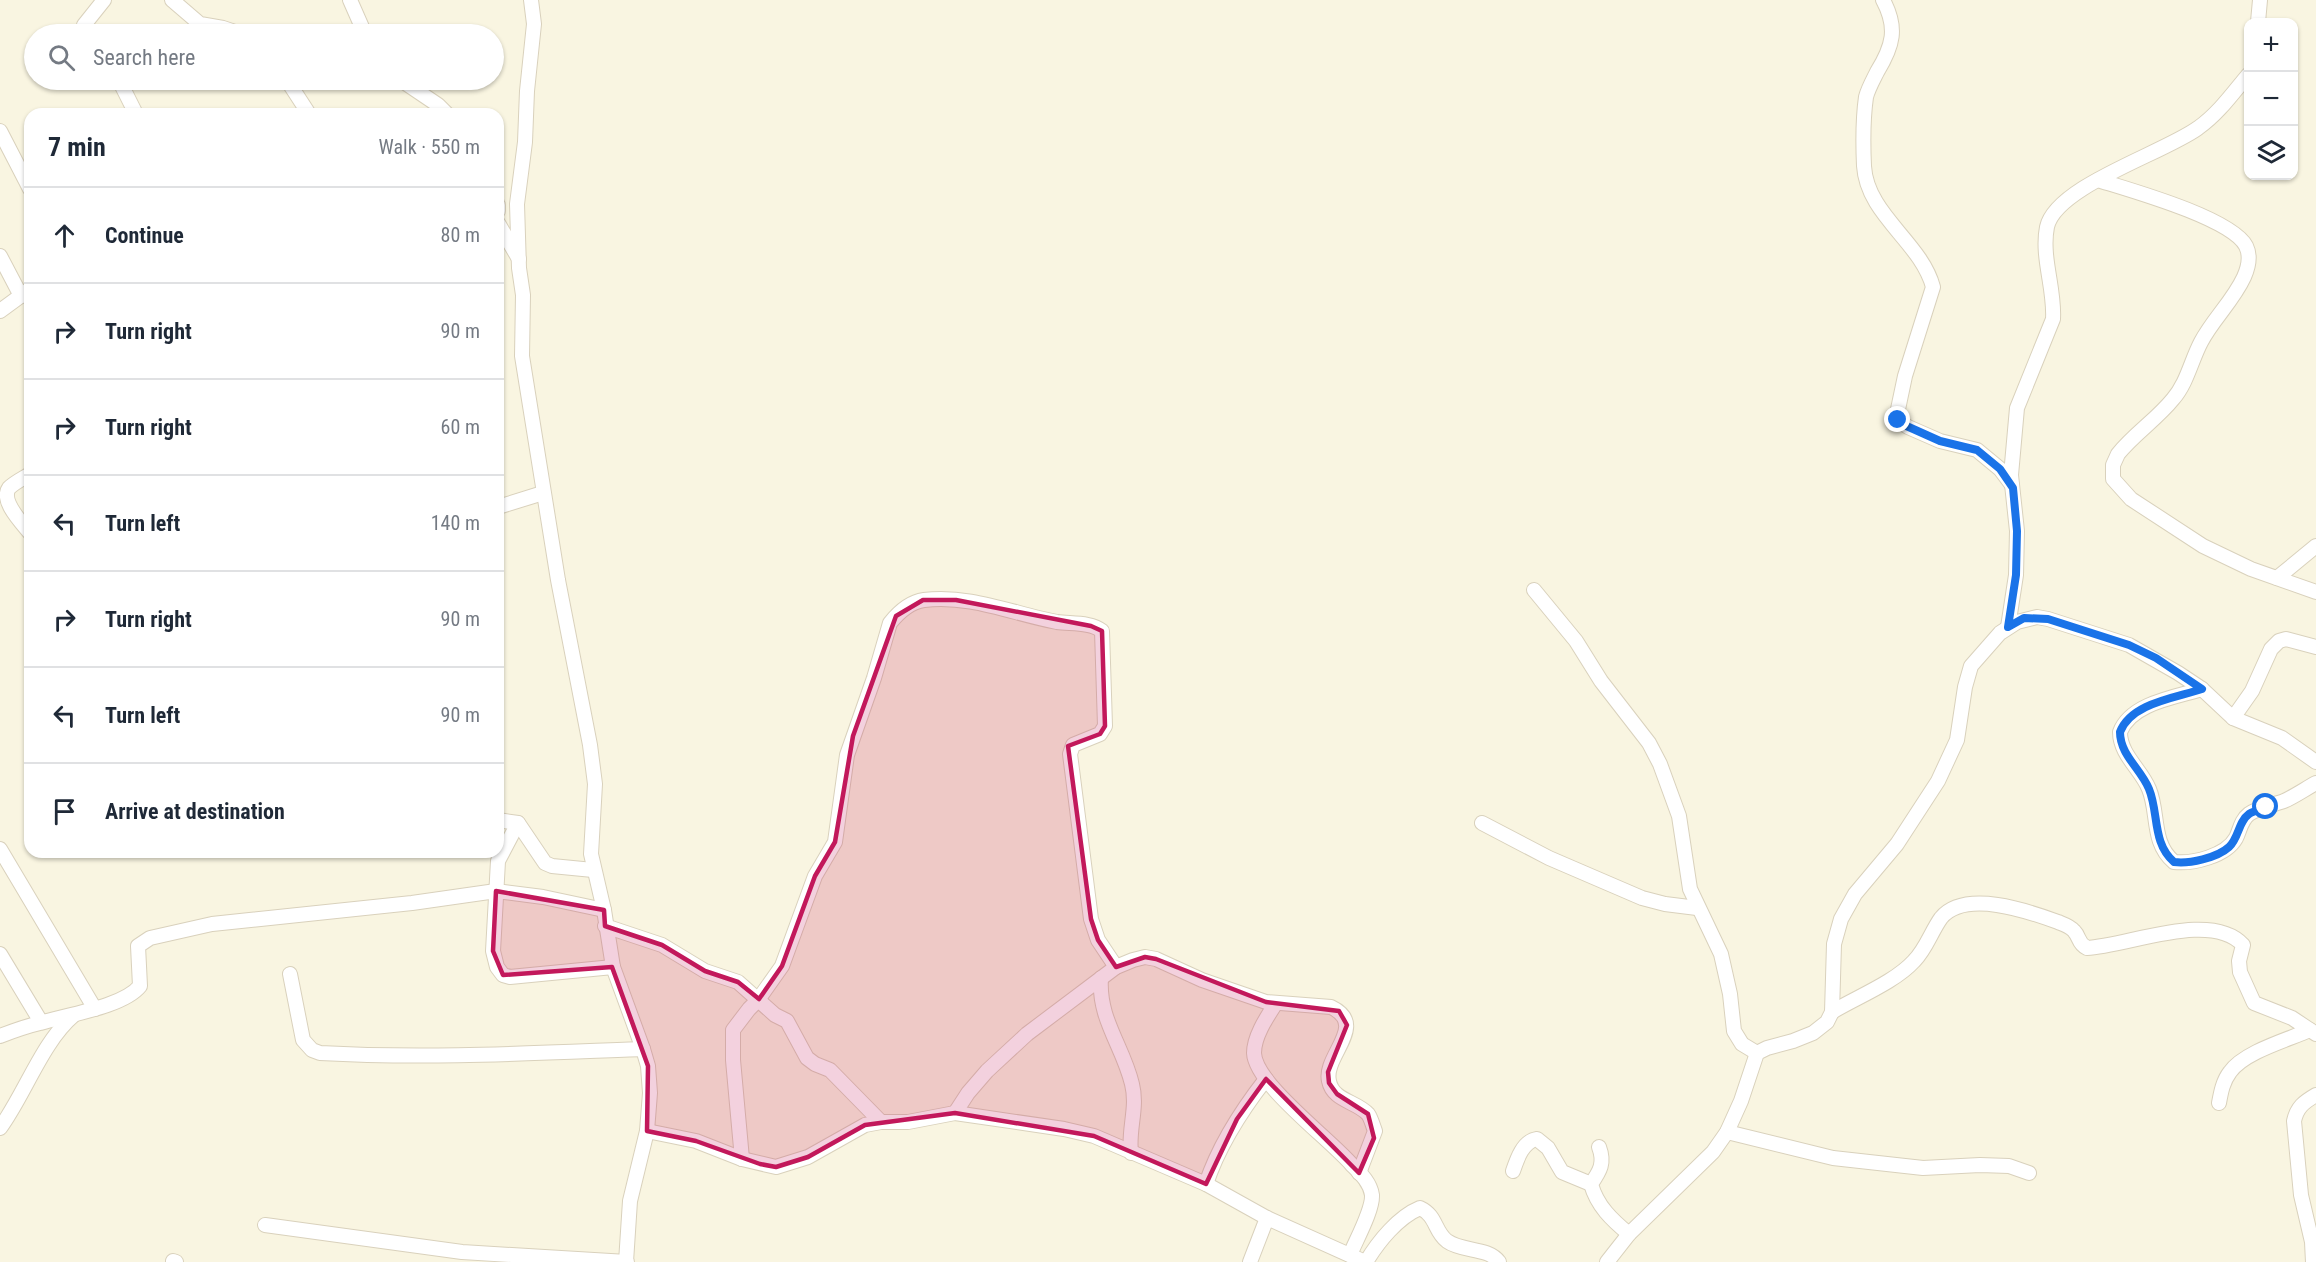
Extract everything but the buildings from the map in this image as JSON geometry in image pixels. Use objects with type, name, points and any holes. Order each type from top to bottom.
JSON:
[{"type":"street","points":[[85,24],[104,0]]},
{"type":"street","points":[[172,0],[200,24]]},
{"type":"street","points":[[350,0],[361,24]]},
{"type":"street","points":[[265,1225],[462,1252],[626,1262],[630,1201],[647,1131],[650,1093],[648,1066],[626,1010],[613,967],[604,910],[593,870],[590,840],[595,784],[591,755],[543,493],[522,356],[523,295],[517,204],[525,142],[527,91],[534,24],[531,0]]},
{"type":"street","points":[[1882,0],[1890,17],[1892,37],[1884,62],[1866,96],[1864,166],[1868,187],[1931,279],[1933,287],[1905,376],[1898,407],[1898,420],[1940,441],[1977,450],[2000,469],[2013,488]]},
{"type":"street","points":[[2258,18],[2260,0]]},
{"type":"street","points":[[2008,627],[2016,575],[2017,531],[2012,475],[2017,408],[2053,319],[2047,229],[2050,219],[2057,208],[2098,180],[2180,140],[2200,127],[2223,105],[2244,80]]},
{"type":"street","points":[[124,90],[133,108]]},
{"type":"street","points":[[293,90],[305,108]]},
{"type":"street","points":[[416,90],[441,108]]},
{"type":"street","points":[[0,131],[24,177]]},
{"type":"street","points":[[2098,180],[2167,202],[2223,226],[2238,236],[2246,246],[2249,257],[2244,277],[2201,341],[2178,392],[2169,404],[2118,454],[2113,465],[2113,479],[2131,499],[2180,532],[2233,561],[2316,592]]},
{"type":"street","points":[[504,233],[519,259]]},
{"type":"street","points":[[0,255],[24,291]]},
{"type":"street","points":[[0,311],[24,293]]},
{"type":"street","points":[[24,478],[10,487],[6,493],[6,499],[8,505],[24,525]]},
{"type":"street","points":[[504,505],[543,493]]},
{"type":"street","points":[[2277,578],[2316,546]]},
{"type":"street","points":[[1534,590],[1570,633],[1601,681],[1649,743],[1660,764],[1679,816],[1690,889],[1697,908],[1712,931],[1721,954],[1730,994],[1734,1031],[1742,1044],[1757,1053]]},
{"type":"street","points":[[742,1159],[731,1040],[733,1030],[759,1000],[782,966],[815,876],[835,842],[847,755],[874,678],[890,623],[903,610],[923,600],[956,600],[997,607],[1057,622],[1091,626],[1102,631],[1105,726],[1100,734],[1073,744],[1070,754],[1091,919],[1098,940],[1116,967]]},
{"type":"street","points":[[1833,1012],[1834,944],[1841,919],[1855,894],[1897,844],[1938,781],[1958,740],[1965,687],[1971,666],[2008,627],[2024,618],[2048,619],[2119,642],[2156,658],[2202,689],[2234,718],[2282,738],[2316,762]]},
{"type":"street","points":[[2234,718],[2252,691],[2275,644],[2286,639],[2316,647]]},
{"type":"street","points":[[2202,689],[2159,702],[2138,712],[2124,723],[2120,732],[2128,757],[2150,790],[2160,843],[2164,852],[2174,862],[2188,862],[2220,853],[2229,848],[2249,814],[2298,794],[2316,783]]},
{"type":"street","points":[[504,821],[518,824],[545,863],[552,866],[593,870]]},
{"type":"street","points":[[1482,823],[1549,858],[1642,898],[1697,908]]},
{"type":"street","points":[[504,850],[518,824]]},
{"type":"street","points":[[0,849],[95,1009]]},
{"type":"street","points":[[500,858],[492,951],[497,967],[503,975],[510,977],[613,967]]},
{"type":"street","points":[[0,1036],[41,1022],[95,1009],[134,993],[140,986],[138,946],[150,938],[212,924],[412,903],[496,891],[543,897],[604,910]]},
{"type":"street","points":[[1606,1262],[1629,1234],[1713,1152],[1727,1132],[1741,1101],[1757,1053],[1822,1028],[1833,1012],[1914,962],[1941,919],[1948,911],[1963,904],[1981,903],[2058,922],[2072,928],[2080,943],[2087,948],[2194,929],[2225,935],[2238,940],[2243,945],[2239,961],[2240,972],[2254,1003],[2292,1018],[2313,1032]]},
{"type":"street","points":[[605,926],[662,945],[705,971],[738,982],[775,1015],[787,1021],[807,1058],[830,1070],[881,1122]]},
{"type":"street","points":[[0,954],[41,1022]]},
{"type":"street","points":[[955,1113],[980,1078],[1027,1034],[1116,967],[1145,957],[1156,959],[1202,980],[1266,1002],[1331,1007],[1339,1011],[1347,1024],[1346,1033],[1328,1072],[1329,1083],[1337,1094],[1368,1114],[1374,1138],[1359,1173]]},
{"type":"street","points":[[290,974],[303,1040],[312,1050],[320,1053],[416,1056],[643,1049]]},
{"type":"street","points":[[1101,978],[1102,1006],[1126,1066],[1135,1101],[1129,1135],[1131,1153]]},
{"type":"street","points":[[1276,1003],[1266,1020],[1254,1051],[1256,1064],[1266,1079],[1304,1119],[1340,1150],[1367,1181],[1372,1198],[1350,1255]]},
{"type":"street","points":[[0,1128],[14,1108],[60,1027],[76,1014]]},
{"type":"street","points":[[2219,1103],[2227,1076],[2244,1059],[2313,1032]]},
{"type":"street","points":[[1206,1184],[1213,1164],[1237,1119],[1266,1079]]},
{"type":"street","points":[[2313,1262],[2312,1242],[2301,1195],[2294,1121],[2297,1111],[2316,1095]]},
{"type":"street","points":[[647,1131],[696,1141],[742,1159],[776,1167],[808,1157],[865,1125],[881,1122],[908,1122],[955,1113],[983,1116],[1094,1136],[1206,1184],[1297,1233],[1365,1262],[1374,1248],[1402,1220],[1420,1208],[1429,1212],[1445,1240],[1458,1247],[1490,1254],[1499,1262]]},
{"type":"street","points":[[1727,1132],[1833,1158],[1923,1168],[2009,1166],[2029,1173]]},
{"type":"street","points":[[1513,1171],[1526,1146],[1537,1139],[1548,1148],[1562,1172],[1591,1184],[1601,1206],[1610,1218],[1629,1234]]},
{"type":"street","points":[[1591,1184],[1602,1164],[1603,1157],[1599,1147]]},
{"type":"street","points":[[1250,1262],[1267,1218]]},
{"type":"highlighted area","points":[[923,600],[956,600],[1091,626],[1102,631],[1105,726],[1100,734],[1068,746],[1091,919],[1098,940],[1116,967],[1145,957],[1156,959],[1266,1002],[1339,1011],[1347,1025],[1328,1072],[1329,1083],[1337,1094],[1368,1114],[1374,1138],[1359,1173],[1266,1079],[1237,1119],[1206,1184],[1094,1136],[955,1113],[865,1125],[808,1157],[776,1167],[760,1164],[696,1141],[647,1131],[648,1066],[612,967],[503,975],[493,951],[496,891],[604,910],[605,926],[662,945],[705,971],[738,982],[759,999],[782,966],[815,876],[835,842],[853,736],[896,616]]},
{"type":"route","points":[[1898,420],[1940,441],[1977,450],[2000,469],[2013,488],[2017,531],[2016,575],[2008,627],[2024,618],[2048,619],[2129,645],[2156,658],[2202,689],[2159,702],[2138,712],[2124,723],[2120,732],[2128,757],[2150,790],[2157,832],[2164,852],[2169,858],[2179,863],[2220,853],[2229,848],[2249,814],[2266,807]]}]
